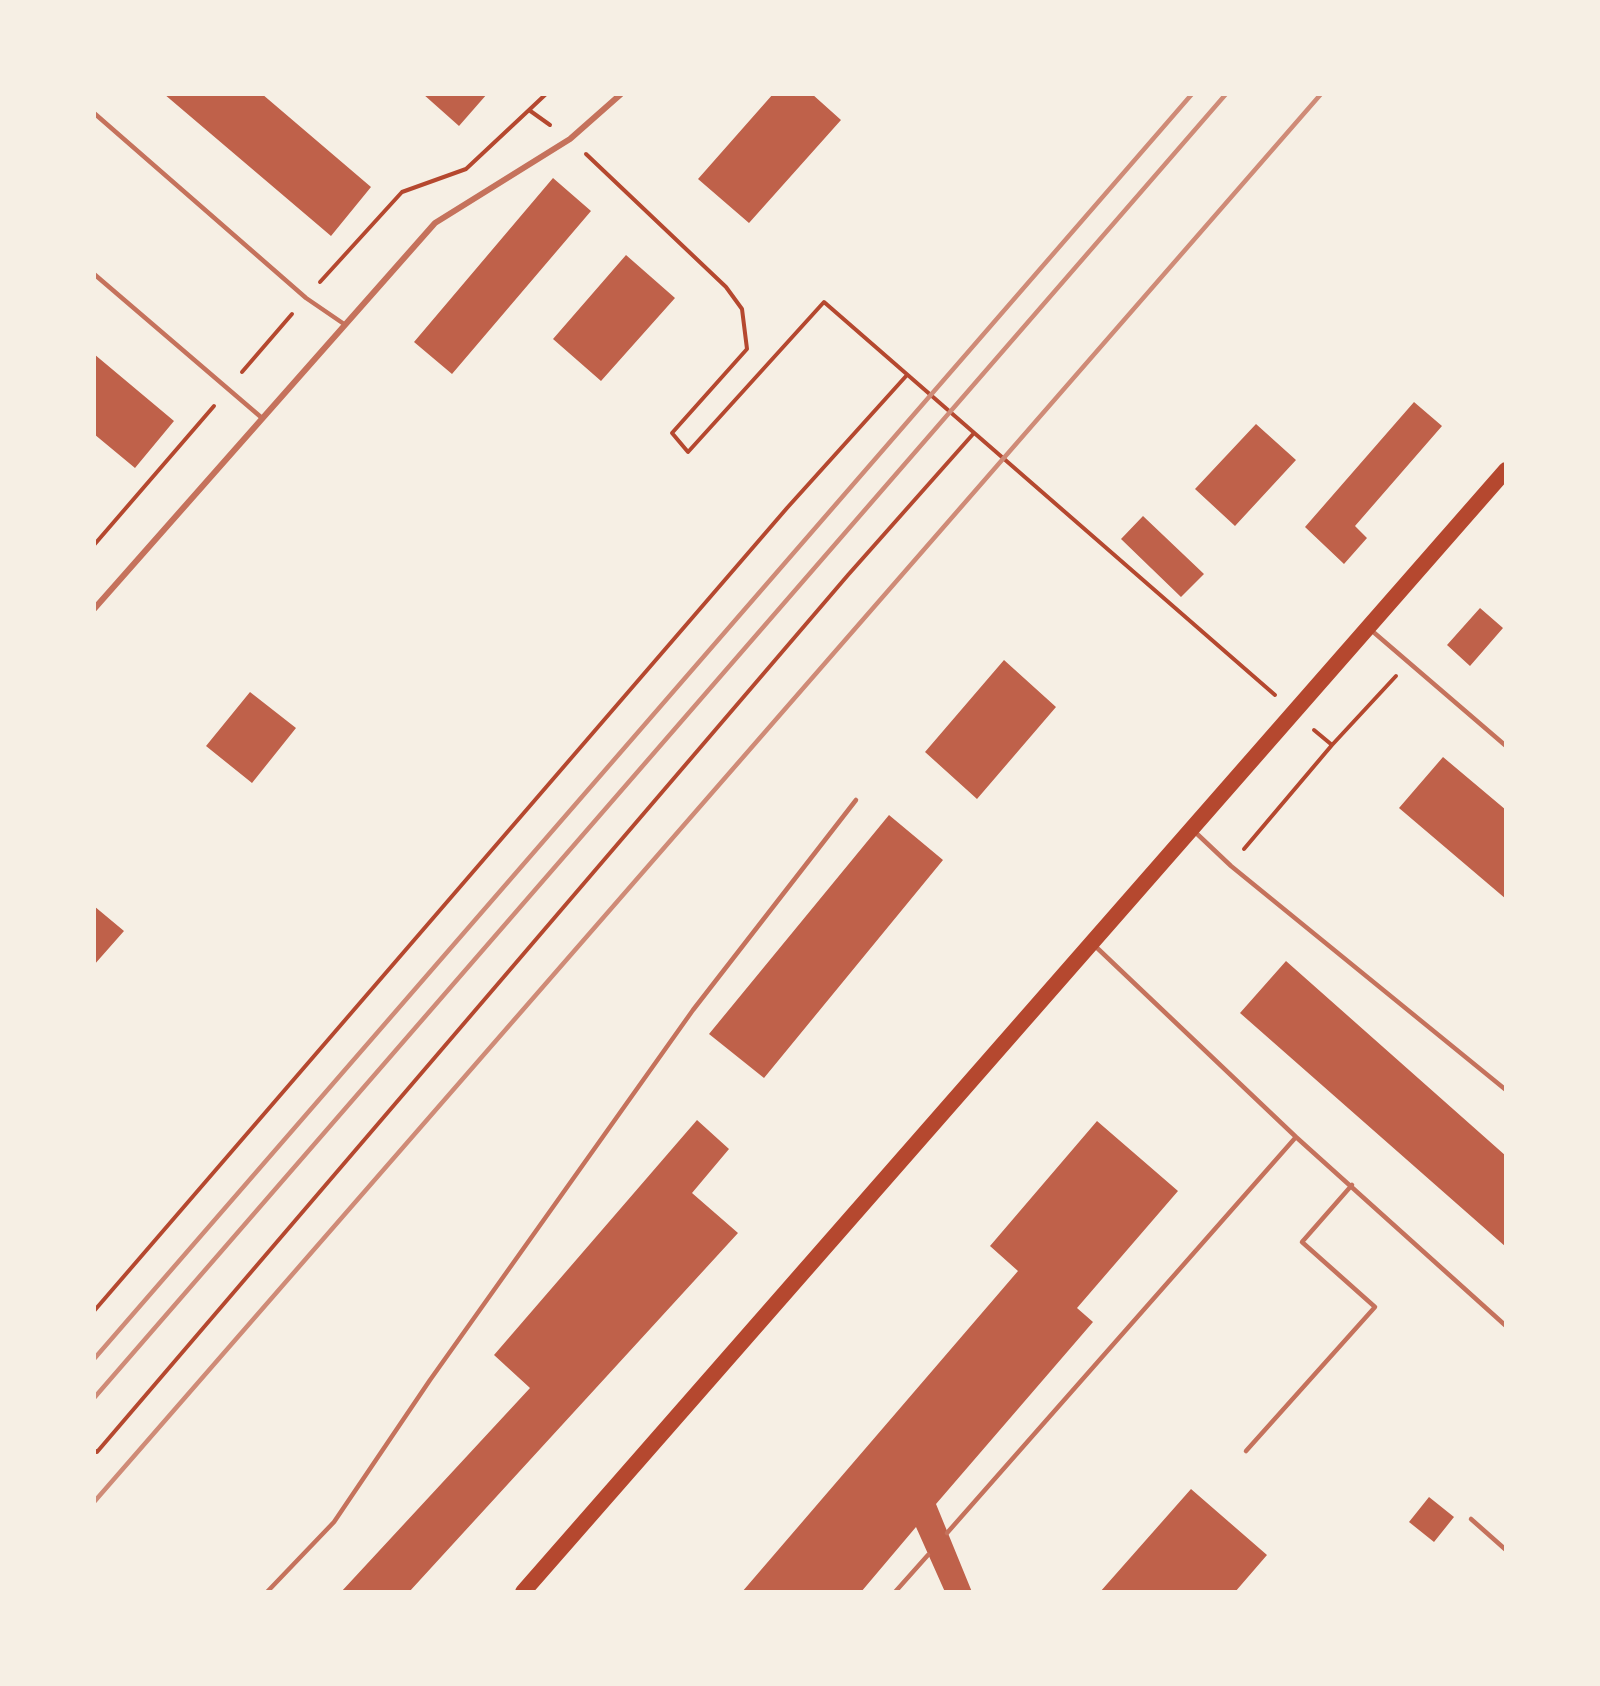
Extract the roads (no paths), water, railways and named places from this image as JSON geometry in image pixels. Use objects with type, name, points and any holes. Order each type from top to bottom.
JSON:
[{"type":"highway","points":[[523,1592],[1506,470]]},
{"type":"street","points":[[94,609],[344,324],[435,224],[570,139],[621,94]]},
{"type":"lane","points":[[94,113],[306,298],[344,324]]},
{"type":"lane","points":[[94,274],[262,418]]},
{"type":"lane","points":[[1368,627],[1506,746]]},
{"type":"lane","points":[[267,1592],[334,1522],[430,1380],[693,1010],[856,800]]},
{"type":"lane","points":[[1191,828],[1231,866],[1506,1090]]},
{"type":"lane","points":[[1092,943],[1296,1137],[1506,1326]]},
{"type":"lane","points":[[947,1533],[1296,1137]]},
{"type":"lane","points":[[1246,1451],[1375,1307],[1302,1242],[1352,1185]]},
{"type":"lane","points":[[1471,1519],[1506,1550]]},
{"type":"lane","points":[[896,1592],[928,1554]]},
{"type":"railway","points":[[94,1359],[1192,94]]},
{"type":"railway","points":[[94,1398],[1226,94]]},
{"type":"railway","points":[[94,1502],[1321,94]]}]
